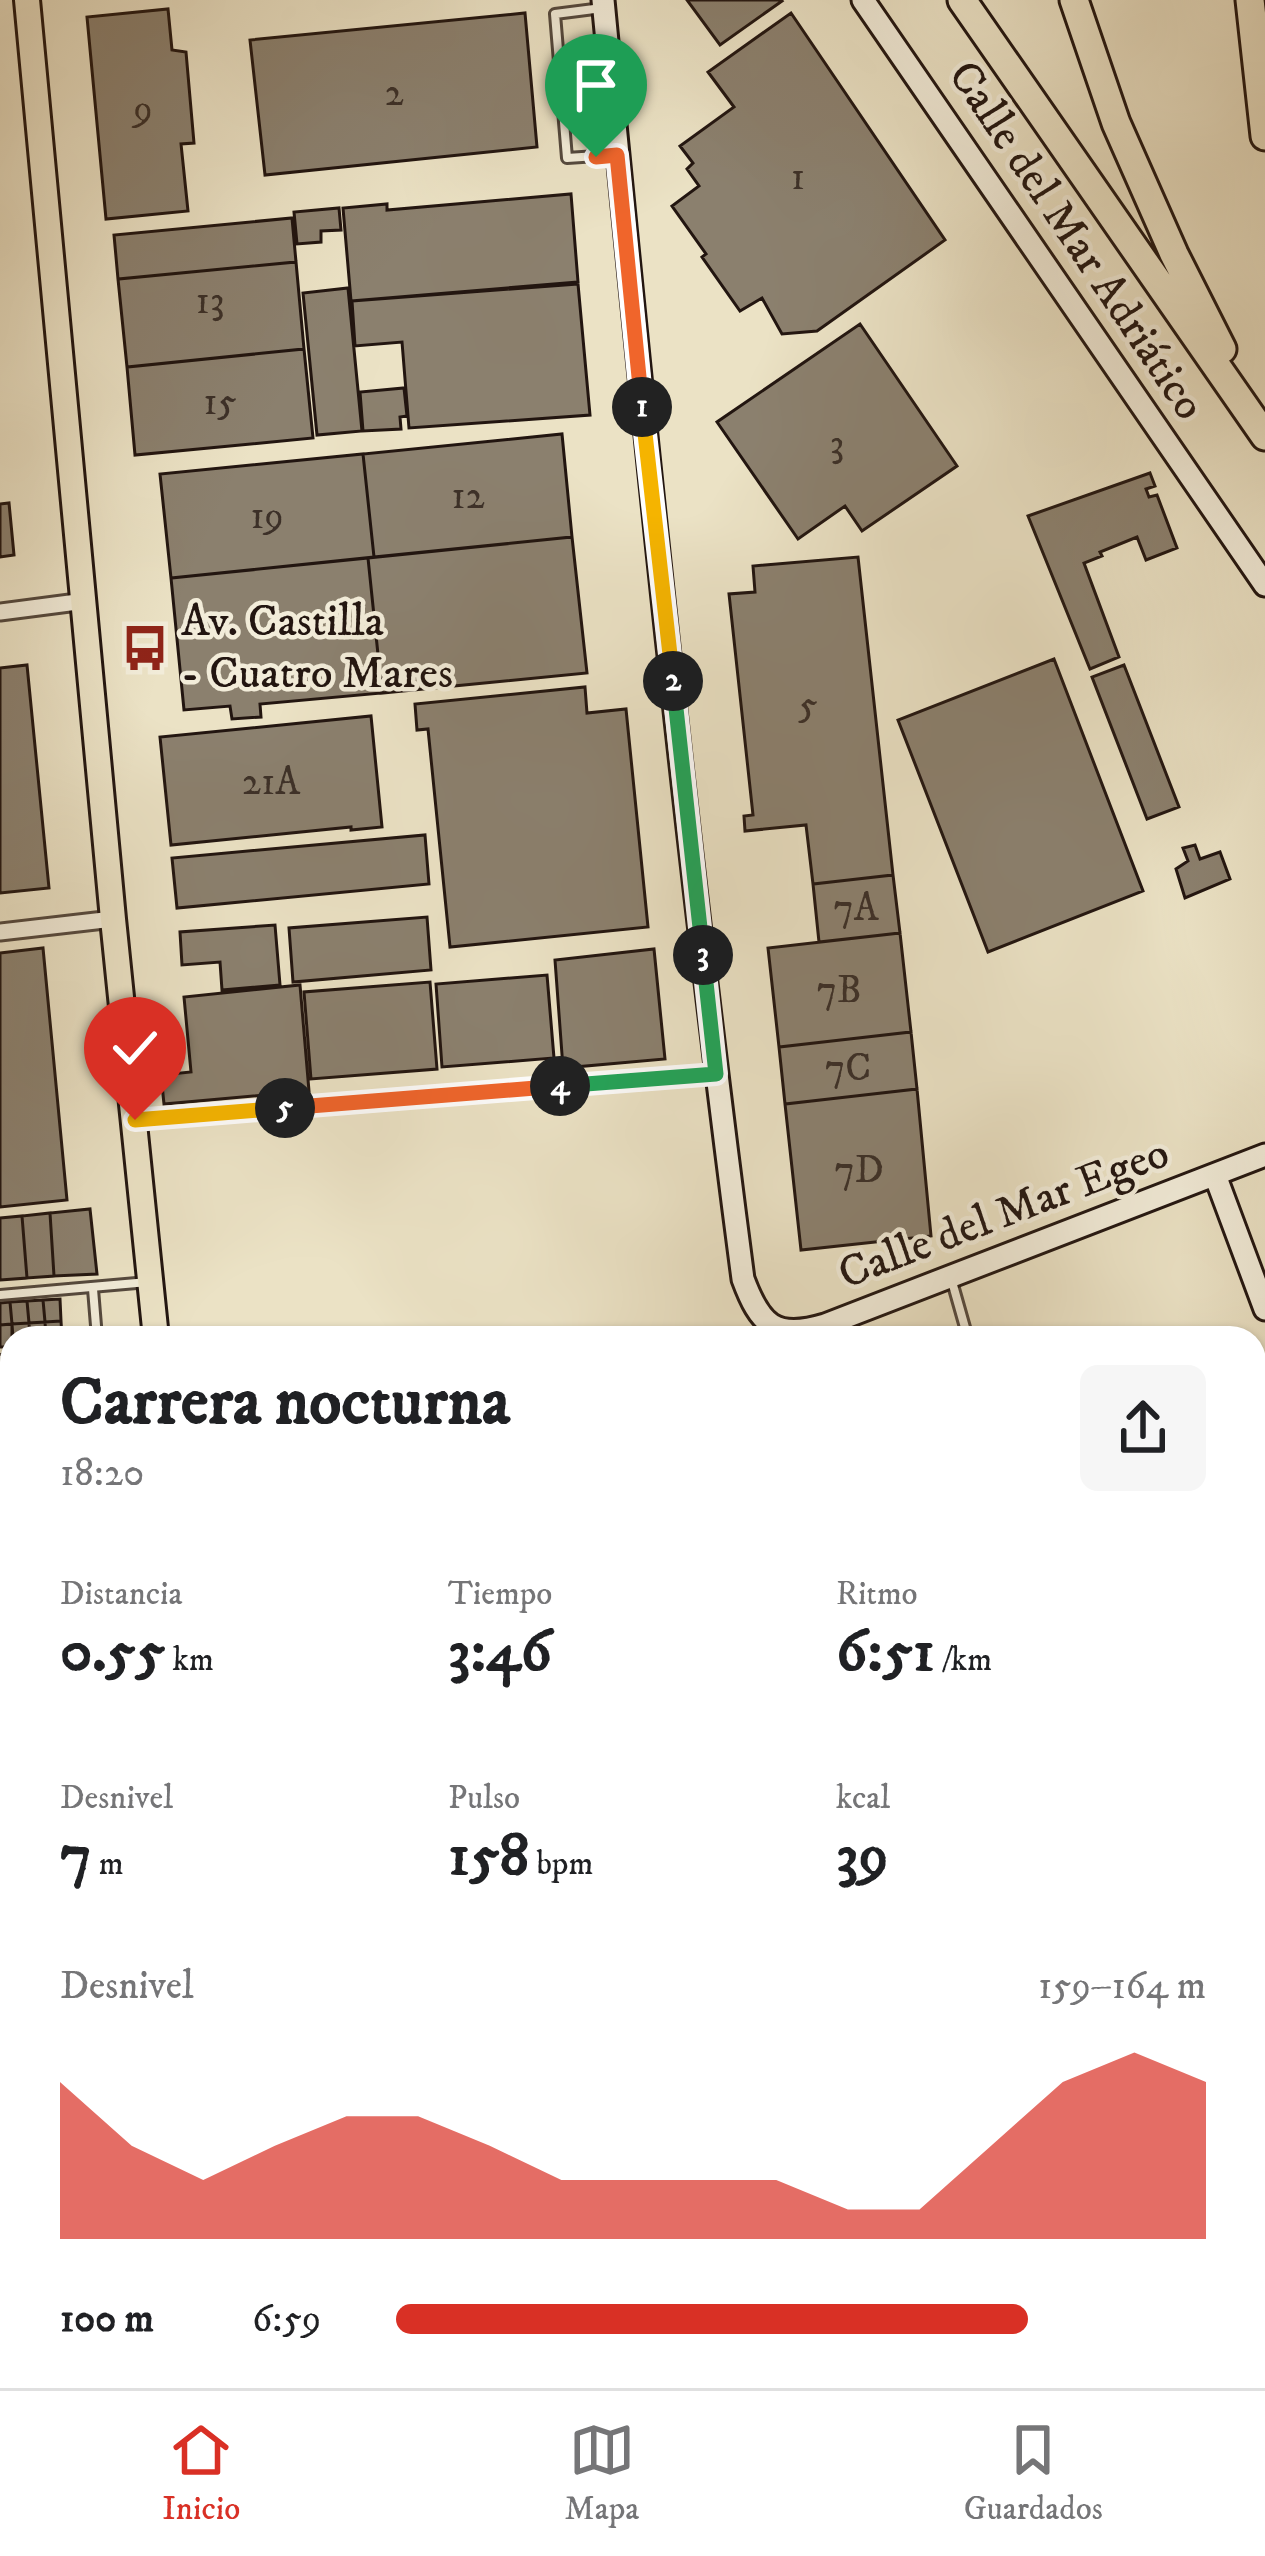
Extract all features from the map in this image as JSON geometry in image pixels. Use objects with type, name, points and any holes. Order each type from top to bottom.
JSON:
[{"type":"highway","points":[[962,0],[1265,435]]},
{"type":"highway","points":[[1074,0],[1116,123],[1174,254],[1265,435]]},
{"type":"highway","points":[[1250,0],[1263,126]]},
{"type":"main road","points":[[27,0],[155,1326]]},
{"type":"street","name":"Calle del Mar Adriático","points":[[863,0],[1265,585]]},
{"type":"street","points":[[603,4],[635,346],[716,1074],[743,1279],[764,1326]]},
{"type":"street","points":[[0,611],[85,602]]},
{"type":"street","points":[[0,932],[113,919]]},
{"type":"street","points":[[135,1120],[716,1074]]},
{"type":"street","name":"Calle del Mar Egeo","points":[[818,1326],[1265,1155]]},
{"type":"street","points":[[1215,1174],[1265,1309]]},
{"type":"lane","points":[[603,4],[555,14],[567,158],[617,155]]},
{"type":"lane","points":[[950,1277],[964,1326]]},
{"type":"lane","points":[[0,1295],[150,1282]]},
{"type":"lane","points":[[93,1289],[96,1326]]},
{"type":"building","points":[[687,0],[781,0],[782,1],[720,45]]},
{"type":"building","points":[[168,9],[172,50],[186,52],[194,143],[181,144],[188,211],[106,219],[87,17]]},
{"type":"building","points":[[525,13],[537,147],[265,175],[250,40]]},
{"type":"building","points":[[791,13],[945,240],[817,331],[782,334],[762,298],[740,311],[672,206],[699,186],[687,169],[693,163],[680,146],[734,107],[708,72]]},
{"type":"building","points":[[571,194],[578,282],[351,301],[343,208],[387,204],[387,210]]},
{"type":"building","points":[[339,208],[341,230],[321,231],[321,242],[297,244],[294,212]]},
{"type":"building","points":[[292,218],[296,262],[118,279],[114,235]]},
{"type":"building","points":[[296,262],[304,349],[127,367],[118,279]]},
{"type":"building","points":[[578,284],[590,415],[409,428],[402,342],[355,346],[352,301]]},
{"type":"building","points":[[348,288],[362,431],[317,435],[303,293]]},
{"type":"building","points":[[860,324],[957,466],[862,531],[845,506],[798,539],[717,422]]},
{"type":"building","points":[[304,349],[313,438],[135,455],[127,367]]},
{"type":"building","points":[[404,388],[407,416],[400,417],[401,429],[363,431],[360,392]]},
{"type":"building","points":[[562,434],[572,537],[374,557],[363,454]]},
{"type":"building","points":[[363,454],[374,557],[171,578],[160,474]]},
{"type":"building","points":[[1150,473],[1155,486],[1146,489],[1149,497],[1157,495],[1177,548],[1146,560],[1137,537],[1084,563],[1119,657],[1090,669],[1028,516]]},
{"type":"building","points":[[9,503],[14,555],[0,557],[0,504]]},
{"type":"building","points":[[572,537],[587,673],[382,693],[368,558]]},
{"type":"building","points":[[858,557],[893,875],[813,884],[806,825],[745,831],[744,816],[753,815],[729,594],[755,592],[753,566]]},
{"type":"building","points":[[368,558],[382,693],[260,704],[261,717],[232,719],[230,706],[184,710],[171,578]]},
{"type":"building","points":[[1054,659],[1143,891],[988,952],[898,720]]},
{"type":"building","points":[[27,665],[49,888],[0,893],[0,668]]},
{"type":"building","points":[[1124,665],[1179,807],[1147,819],[1092,677]]},
{"type":"building","points":[[585,687],[587,713],[626,709],[648,927],[450,947],[428,729],[417,730],[415,704]]},
{"type":"building","points":[[371,716],[382,827],[171,845],[160,737]]},
{"type":"building","points":[[425,835],[429,884],[177,908],[172,858]]},
{"type":"building","points":[[1195,845],[1200,859],[1220,852],[1230,879],[1185,898],[1176,869],[1188,861],[1183,848]]},
{"type":"building","points":[[893,875],[900,933],[819,942],[813,884]]},
{"type":"building","points":[[427,917],[431,970],[293,982],[289,928]]},
{"type":"building","points":[[275,925],[280,985],[222,990],[220,962],[182,965],[180,932]]},
{"type":"building","points":[[900,933],[911,1032],[779,1047],[768,948]]},
{"type":"building","points":[[43,948],[67,1200],[0,1207],[0,953]]},
{"type":"building","points":[[654,949],[665,1059],[563,1068],[555,960]]},
{"type":"building","points":[[547,975],[554,1058],[442,1067],[436,984]]},
{"type":"building","points":[[430,982],[437,1069],[311,1079],[304,992]]},
{"type":"building","points":[[300,985],[309,1091],[164,1104],[161,1075],[191,1072],[184,997]]},
{"type":"building","points":[[911,1032],[917,1089],[785,1104],[779,1047]]},
{"type":"building","points":[[917,1089],[931,1236],[801,1250],[785,1104]]},
{"type":"building","points":[[90,1209],[97,1274],[54,1276],[50,1213]]},
{"type":"building","points":[[50,1213],[54,1276],[27,1278],[22,1216]]},
{"type":"building","points":[[22,1216],[27,1278],[0,1280],[0,1218]]},
{"type":"building","points":[[60,1299],[61,1321],[45,1322],[43,1300]]},
{"type":"building","points":[[43,1300],[45,1322],[29,1323],[27,1301]]},
{"type":"building","points":[[27,1301],[29,1323],[12,1324],[10,1302]]},
{"type":"building","points":[[10,1302],[12,1324],[0,1325],[0,1303]]},
{"type":"place","name":"Av. Castilla - Cuatro Mares","points":[[145,648]]},
{"type":"route","points":[[135,1120],[716,1074],[617,155],[596,157]]}]
